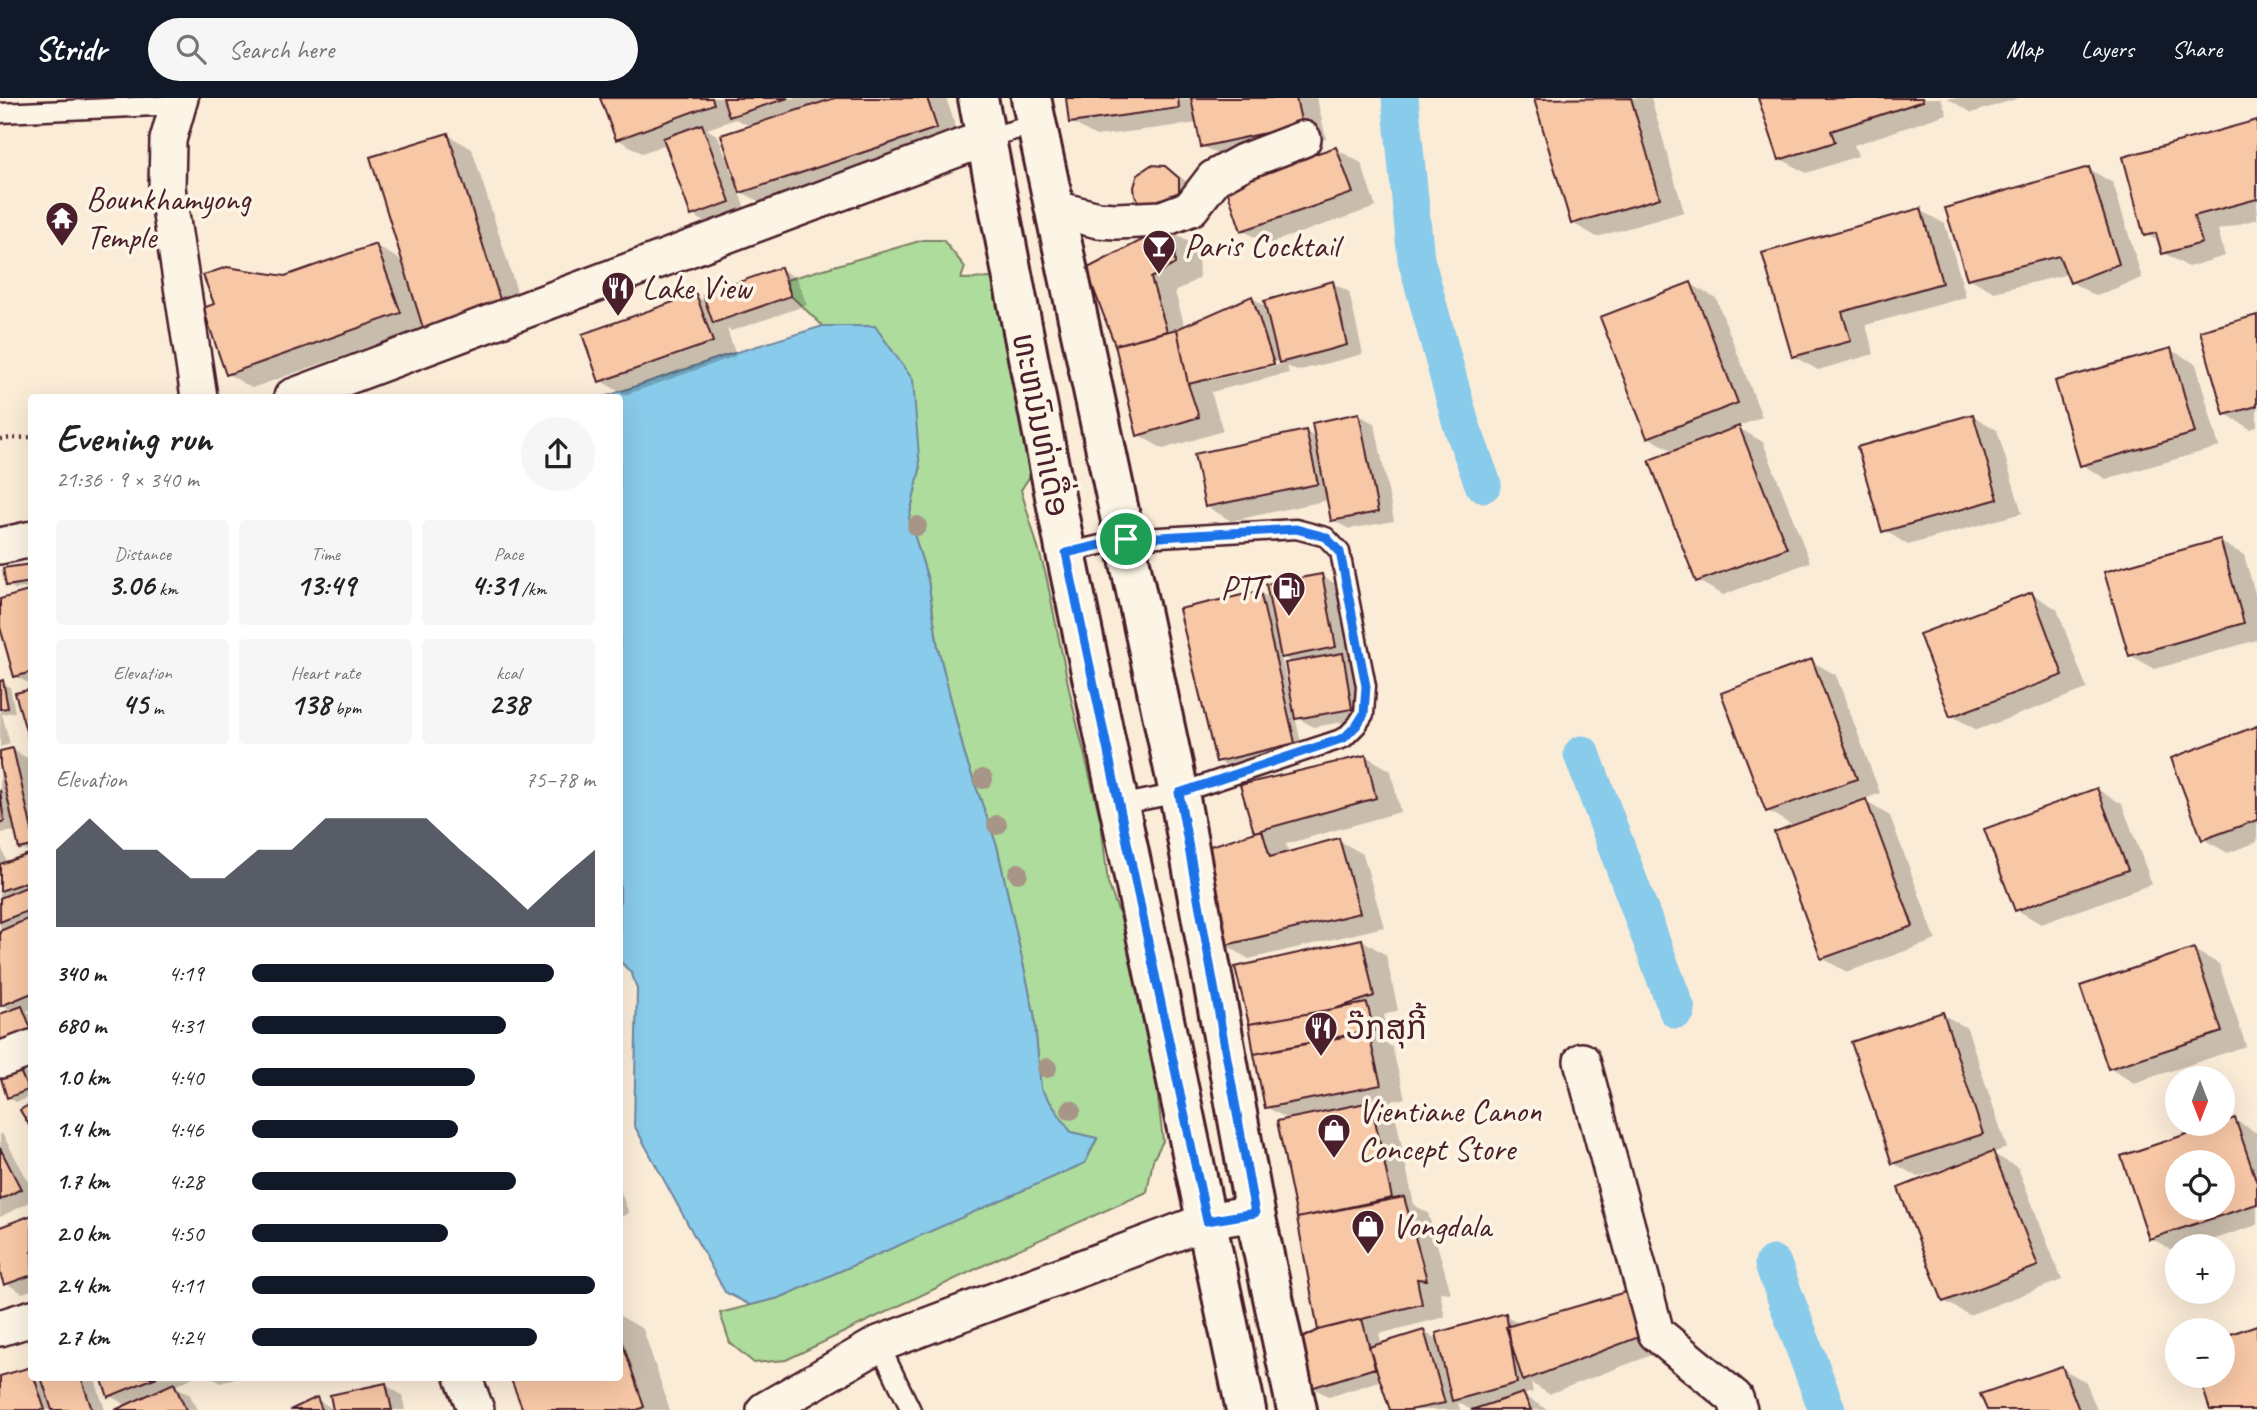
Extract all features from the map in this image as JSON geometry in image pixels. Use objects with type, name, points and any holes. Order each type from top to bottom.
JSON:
[{"type":"main road","name":"ທະຫນົນທ່າເດື່ອ","points":[[978,98],[1066,553],[1246,1410]]},
{"type":"main road","name":"ທະຫນົນທ່າເດື່ອ","points":[[1034,111],[1179,793],[1255,1213],[1297,1410]]},
{"type":"street","points":[[179,102],[167,140],[167,188],[199,394]]},
{"type":"street","points":[[300,394],[986,138]]},
{"type":"street","points":[[1056,209],[1116,222],[1162,219],[1191,208],[1214,178],[1243,162],[1303,139]]},
{"type":"street","points":[[0,545],[28,539]]},
{"type":"street","points":[[0,1060],[28,1050]]},
{"type":"street","points":[[1582,1061],[1656,1333],[1735,1398],[1739,1410]]},
{"type":"street","points":[[765,1410],[879,1344],[1207,1221],[1255,1213]]},
{"type":"street","points":[[0,1328],[28,1319]]},
{"type":"street","points":[[465,1381],[477,1410]]},
{"type":"lane","points":[[0,113],[179,102]]},
{"type":"lane","points":[[986,138],[1034,111]]},
{"type":"lane","points":[[1066,553],[1126,539],[1296,529],[1326,537],[1340,552],[1366,686],[1364,714],[1357,725],[1344,738],[1179,793],[1119,805]]},
{"type":"lane","points":[[879,1344],[911,1410]]},
{"type":"path","points":[[0,439],[28,437]]},
{"type":"green space","points":[[923,240],[943,240],[965,267],[961,279],[994,278],[1013,364],[1015,400],[1025,426],[1032,473],[1021,490],[1046,575],[1072,703],[1101,822],[1108,883],[1125,930],[1148,1013],[1163,1141],[1153,1160],[1147,1192],[999,1258],[786,1360],[754,1363],[730,1343],[720,1313],[779,1298],[1085,1163],[1097,1139],[1071,1132],[1041,1089],[1034,1013],[997,846],[965,756],[938,648],[928,580],[909,518],[920,469],[875,327],[823,326],[791,296],[786,280]]},
{"type":"water","points":[[823,326],[875,326],[913,380],[920,469],[909,518],[928,580],[938,648],[965,756],[997,846],[1034,1013],[1041,1089],[1071,1132],[1097,1138],[1085,1163],[779,1298],[750,1305],[725,1292],[634,1125],[637,989],[632,974],[623,964],[623,394],[613,394]]},
{"type":"building","points":[[600,98],[712,98],[714,104],[616,140]]},
{"type":"building","points":[[723,98],[788,98],[729,117]]},
{"type":"building","points":[[835,98],[927,98],[937,128],[740,193],[721,135]]},
{"type":"building","points":[[1066,98],[1178,98],[1179,108],[1069,123]]},
{"type":"building","points":[[1191,98],[1296,98],[1302,125],[1201,147]]},
{"type":"building","points":[[1631,98],[1660,198],[1571,224],[1534,99]]},
{"type":"building","points":[[1758,98],[1922,98],[1923,101],[1831,131],[1835,142],[1779,160]]},
{"type":"building","points":[[2257,120],[2257,199],[2194,216],[2202,243],[2162,254],[2156,233],[2144,236],[2123,157]]},
{"type":"building","points":[[702,124],[730,202],[691,216],[663,138]]},
{"type":"building","points":[[448,133],[502,306],[424,331],[370,157]]},
{"type":"building","points":[[1336,147],[1353,193],[1241,231],[1225,184]]},
{"type":"building","points":[[1151,165],[1165,166],[1179,178],[1179,197],[1143,206],[1135,196],[1134,187],[1138,174]]},
{"type":"building","points":[[2089,167],[2119,264],[2070,283],[2059,256],[1967,279],[1945,208]]},
{"type":"building","points":[[1921,208],[1942,283],[1842,312],[1851,341],[1792,357],[1762,253]]},
{"type":"building","points":[[1167,227],[1174,240],[1175,264],[1151,278],[1167,331],[1115,345],[1086,269]]},
{"type":"building","points":[[376,244],[401,313],[226,375],[203,308],[214,304],[203,275],[227,267],[285,276]]},
{"type":"building","points":[[781,267],[791,296],[713,323],[703,295]]},
{"type":"building","points":[[1333,281],[1347,345],[1279,363],[1264,301]]},
{"type":"building","points":[[1691,282],[1738,403],[1647,438],[1600,317]]},
{"type":"building","points":[[696,294],[713,342],[599,382],[582,334]]},
{"type":"building","points":[[1252,296],[1274,364],[1188,384],[1177,329]]},
{"type":"building","points":[[2257,315],[2257,406],[2224,415],[2200,331]]},
{"type":"building","points":[[1177,329],[1188,384],[1199,417],[1137,436],[1115,345]]},
{"type":"building","points":[[2171,348],[2195,433],[2080,466],[2055,381]]},
{"type":"building","points":[[1359,413],[1378,512],[1331,521],[1312,423]]},
{"type":"building","points":[[1973,414],[1998,499],[1882,532],[1857,447]]},
{"type":"building","points":[[1739,426],[1787,548],[1696,582],[1649,460]]},
{"type":"building","points":[[1306,430],[1318,484],[1205,507],[1194,454]]},
{"type":"building","points":[[2220,539],[2244,623],[2129,656],[2104,572]]},
{"type":"building","points":[[28,565],[28,583],[6,586],[3,568]]},
{"type":"building","points":[[1322,574],[1336,647],[1281,658],[1266,584]]},
{"type":"building","points":[[28,591],[28,673],[14,677],[0,627],[0,599]]},
{"type":"building","points":[[1260,591],[1295,743],[1216,762],[1179,609]]},
{"type":"building","points":[[2032,592],[2063,675],[1950,717],[1919,634]]},
{"type":"building","points":[[1343,653],[1352,709],[1295,719],[1285,663]]},
{"type":"building","points":[[1812,659],[1857,779],[1766,812],[1721,693]]},
{"type":"building","points":[[3,680],[8,708],[0,709],[0,681]]},
{"type":"building","points":[[28,690],[28,737],[15,693]]},
{"type":"building","points":[[2257,726],[2257,820],[2202,840],[2171,758]]},
{"type":"building","points":[[13,748],[28,813],[28,847],[19,849],[0,765],[0,751]]},
{"type":"building","points":[[1366,755],[1376,798],[1254,832],[1240,785]]},
{"type":"building","points":[[2097,788],[2128,870],[2015,911],[1984,829]]},
{"type":"building","points":[[0,790],[4,822],[0,822]]},
{"type":"building","points":[[1866,799],[1913,926],[1821,959],[1774,832]]},
{"type":"building","points":[[1262,830],[1270,857],[1339,838],[1360,913],[1222,946],[1201,849]]},
{"type":"building","points":[[28,854],[28,881],[0,891],[0,864]]},
{"type":"building","points":[[26,887],[28,911],[0,922],[0,898]]},
{"type":"building","points":[[28,919],[28,995],[1,1006],[0,931]]},
{"type":"building","points":[[1362,939],[1374,996],[1334,1009],[1249,1024],[1235,967]]},
{"type":"building","points":[[2194,948],[2222,1032],[2108,1069],[2080,986]]},
{"type":"building","points":[[1367,1003],[1374,1031],[1254,1054],[1249,1024]]},
{"type":"building","points":[[22,1006],[28,1021],[28,1032],[0,1043],[0,1014]]},
{"type":"building","points":[[1943,1012],[1983,1134],[1892,1164],[1851,1042]]},
{"type":"building","points":[[1368,1031],[1381,1085],[1265,1108],[1254,1054]]},
{"type":"building","points":[[19,1068],[28,1090],[7,1098],[0,1075]]},
{"type":"building","name":"Vientiane Canon Concept Store","points":[[1371,1102],[1392,1198],[1297,1218],[1277,1121]]},
{"type":"building","points":[[28,1105],[28,1123],[20,1110]]},
{"type":"building","points":[[2235,1118],[2257,1183],[2257,1204],[2235,1211],[2235,1150],[2165,1150],[2165,1220],[2208,1220],[2149,1239],[2121,1156],[2181,1136],[2235,1136]]},
{"type":"building","points":[[0,1148],[21,1189],[0,1200]]},
{"type":"building","points":[[1993,1151],[2038,1266],[1943,1302],[1898,1188]]},
{"type":"building","points":[[1404,1197],[1427,1280],[1417,1279],[1422,1304],[1318,1330],[1297,1218]]},
{"type":"building","points":[[28,1216],[28,1276],[4,1285],[0,1273],[0,1227]]},
{"type":"building","points":[[1629,1291],[1647,1334],[1523,1381],[1506,1327]]},
{"type":"building","points":[[1506,1313],[1517,1383],[1452,1401],[1436,1333]]},
{"type":"building","points":[[1362,1319],[1375,1368],[1311,1388],[1298,1340],[1318,1330]]},
{"type":"building","points":[[2257,1325],[2257,1410],[2210,1410],[2203,1388],[2235,1388],[2235,1333]]},
{"type":"building","points":[[1424,1330],[1445,1403],[1410,1410],[1390,1410],[1369,1347]]},
{"type":"building","points":[[623,1344],[644,1407],[637,1410],[523,1410],[512,1381],[623,1381]]},
{"type":"building","points":[[2062,1366],[2079,1410],[1987,1410],[1980,1394]]},
{"type":"building","points":[[28,1368],[28,1381],[35,1381],[45,1410],[0,1410],[0,1376]]},
{"type":"building","points":[[42,1381],[82,1381],[92,1410],[52,1410]]},
{"type":"building","points":[[102,1381],[147,1381],[108,1397]]},
{"type":"building","points":[[174,1383],[186,1410],[115,1410]]},
{"type":"building","points":[[386,1383],[392,1410],[333,1410],[330,1395]]},
{"type":"building","points":[[1523,1393],[1531,1410],[1471,1410]]},
{"type":"building","points":[[317,1397],[322,1410],[290,1410]]},
{"type":"waterway","points":[[1400,98],[1416,259],[1461,424],[1483,484]]},
{"type":"waterway","points":[[1582,754],[1677,1010]]},
{"type":"waterway","points":[[1773,1264],[1827,1410]]},
{"type":"place","name":"Bounkhamyong Temple","points":[[62,248]]},
{"type":"place","name":"Paris Cocktail","points":[[1159,276]]},
{"type":"place","name":"Lake View","points":[[618,318]]},
{"type":"place","name":"PTT","points":[[1289,618]]},
{"type":"place","name":"ວ໊ກສຸກີ້","points":[[1321,1058]]},
{"type":"place","name":"Vientiane Canon Concept Store","points":[[1334,1160]]},
{"type":"place","name":"Vongdala","points":[[1368,1256]]},
{"type":"route","points":[[1296,529],[1326,537],[1340,552],[1366,686],[1364,714],[1344,738],[1179,793],[1255,1213],[1207,1221],[1066,553],[1126,539],[1296,529]]}]
